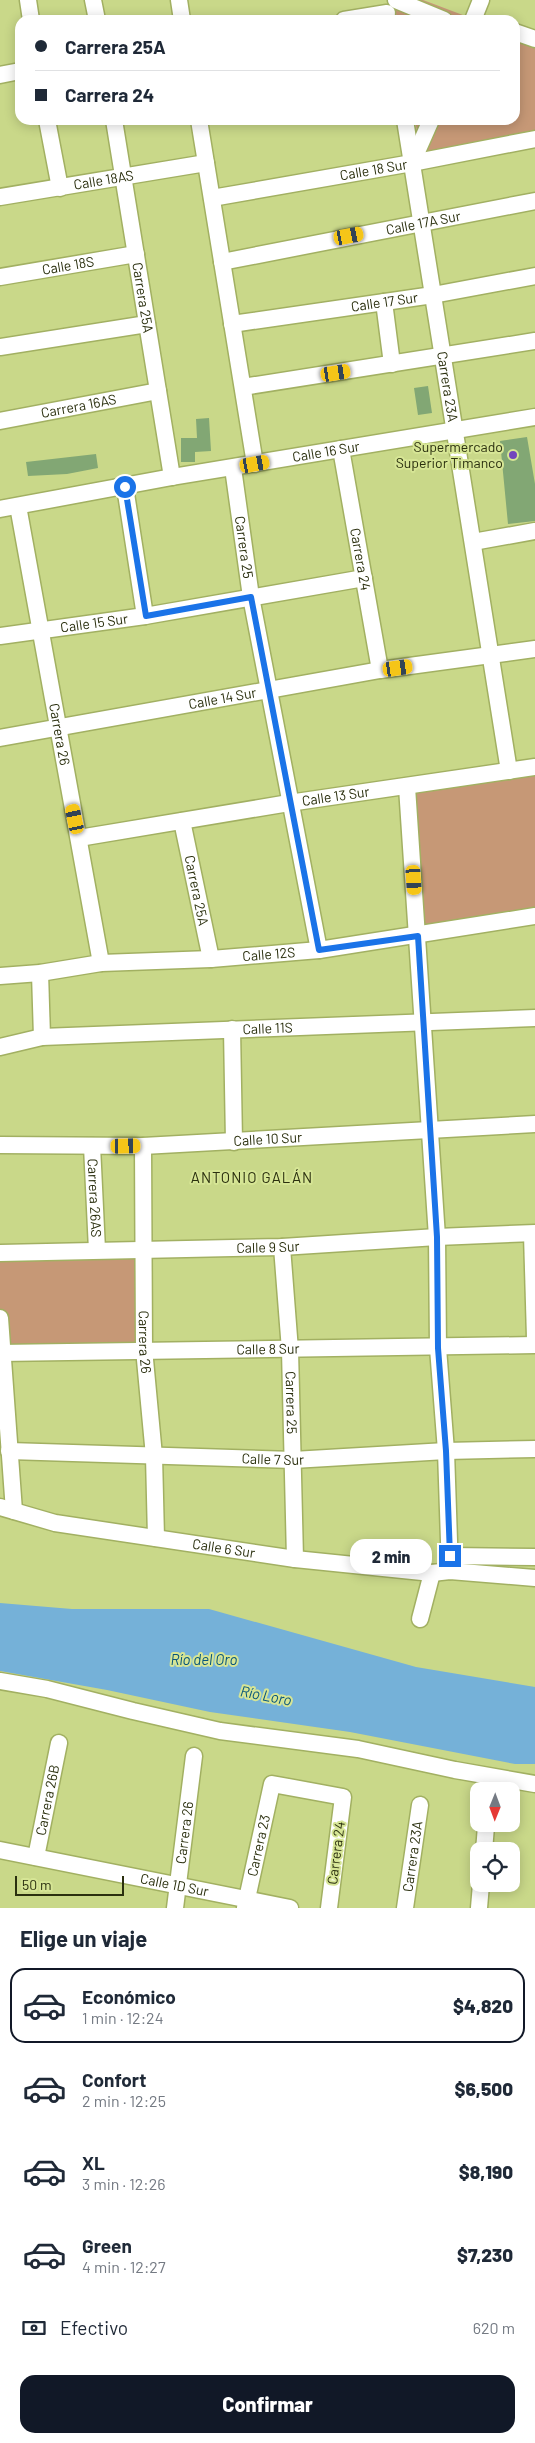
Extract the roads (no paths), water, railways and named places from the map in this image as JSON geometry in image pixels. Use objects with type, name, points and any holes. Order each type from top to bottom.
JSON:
[{"type":"street","points":[[28,0],[30,15]]},
{"type":"street","points":[[93,0],[95,15]]},
{"type":"street","points":[[179,0],[181,15]]},
{"type":"street","points":[[478,15],[481,0]]},
{"type":"street","points":[[363,15],[389,8],[421,15]]},
{"type":"street","points":[[520,34],[535,40]]},
{"type":"street","points":[[0,75],[15,73]]},
{"type":"street","points":[[48,125],[60,188]]},
{"type":"street","name":"Carrera 25A","points":[[115,125],[172,477]]},
{"type":"street","points":[[200,125],[255,464]]},
{"type":"street","name":"Carrera 23A","points":[[406,125],[509,771]]},
{"type":"street","points":[[412,163],[429,125]]},
{"type":"street","name":"Calle 18 Sur","points":[[212,198],[412,163],[535,139]]},
{"type":"street","name":"Calle 18AS","points":[[0,197],[206,163]]},
{"type":"street","name":"Calle 17A Sur","points":[[222,262],[535,201]]},
{"type":"street","name":"Calle 18S","points":[[0,277],[136,254]]},
{"type":"street","name":"Calle 17 Sur","points":[[232,324],[434,295],[535,276]]},
{"type":"street","points":[[384,302],[392,364]]},
{"type":"street","points":[[0,347],[147,324]]},
{"type":"street","points":[[243,387],[535,341]]},
{"type":"street","name":"Carrera 16AS","points":[[0,421],[158,391]]},
{"type":"street","name":"Calle 16 Sur","points":[[0,509],[172,477],[535,417]]},
{"type":"street","name":"Carrera 24","points":[[341,449],[380,670]]},
{"type":"street","name":"Carrera 25","points":[[233,468],[251,597],[289,803],[319,950]]},
{"type":"street","points":[[125,487],[146,616]]},
{"type":"street","name":"Carrera 26","points":[[18,506],[56,728],[101,963]]},
{"type":"street","points":[[473,542],[535,532]]},
{"type":"street","name":"Calle 15 Sur","points":[[0,636],[40,629],[146,616],[364,578]]},
{"type":"street","name":"Calle 14 Sur","points":[[0,738],[269,692],[380,670],[491,656],[535,648]]},
{"type":"street","name":"Calle 13 Sur","points":[[78,838],[289,803],[535,767]]},
{"type":"street","points":[[407,787],[437,1237],[438,1348],[446,1451],[450,1564],[535,1578]]},
{"type":"street","name":"Carrera 25A","points":[[182,821],[211,959]]},
{"type":"street","name":"Calle 12S","points":[[0,976],[40,973],[101,963],[211,959],[319,950],[418,936],[535,916]]},
{"type":"street","points":[[40,973],[42,1037]]},
{"type":"street","name":"Calle 11S","points":[[0,1047],[42,1037],[535,1018]]},
{"type":"street","points":[[232,1029],[234,1142]]},
{"type":"street","name":"Calle 10 Sur","points":[[0,1145],[144,1146],[535,1124]]},
{"type":"street","name":"Carrera 26AS","points":[[92,1146],[97,1250]]},
{"type":"street","name":"Carrera 26","points":[[144,1146],[144,1349],[154,1456],[156,1538]]},
{"type":"street","points":[[534,1233],[535,1338]]},
{"type":"street","name":"Calle 9 Sur","points":[[0,1253],[282,1247],[534,1233]]},
{"type":"street","name":"Carrera 25","points":[[282,1247],[290,1350],[295,1559]]},
{"type":"street","points":[[0,1318],[9,1450],[7,1509]]},
{"type":"street","name":"Calle 8 Sur","points":[[1,1353],[144,1349],[290,1350],[535,1345]]},
{"type":"street","name":"Calle 7 Sur","points":[[9,1450],[293,1460],[446,1451],[535,1449]]},
{"type":"street","name":"Calle 6 Sur","points":[[7,1509],[55,1523],[295,1559],[432,1573],[450,1564],[535,1558]]},
{"type":"street","points":[[420,1619],[432,1573]]},
{"type":"street","points":[[0,1682],[47,1689],[133,1712],[220,1731],[358,1748],[455,1770],[535,1784]]},
{"type":"street","name":"Carrera 26B","points":[[36,1857],[59,1743]]},
{"type":"street","name":"Carrera 26","points":[[175,1908],[180,1886],[194,1756]]},
{"type":"street","name":"Carrera 23","points":[[246,1903],[272,1784],[343,1797]]},
{"type":"street","name":"Carrera 24","points":[[329,1908],[343,1797]]},
{"type":"street","name":"Carrera 23A","points":[[405,1908],[420,1805]]},
{"type":"street","name":"Calle 1D Sur","points":[[0,1850],[180,1886],[246,1903],[290,1908]]},
{"type":"street","points":[[479,1908],[480,1892]]},
{"type":"water","name":"Río del Oro","points":[[0,1603],[72,1609],[209,1609],[416,1667],[535,1687],[535,1764],[515,1764],[350,1732],[210,1712],[107,1690],[0,1671]]},
{"type":"place","name":"Supermercado Superior Timanco","points":[[513,455]]},
{"type":"district","name":"ANTONIO GALÁN","points":[[252,1178]]},
{"type":"water label","name":"Río Loro","points":[[266,1696]]}]
